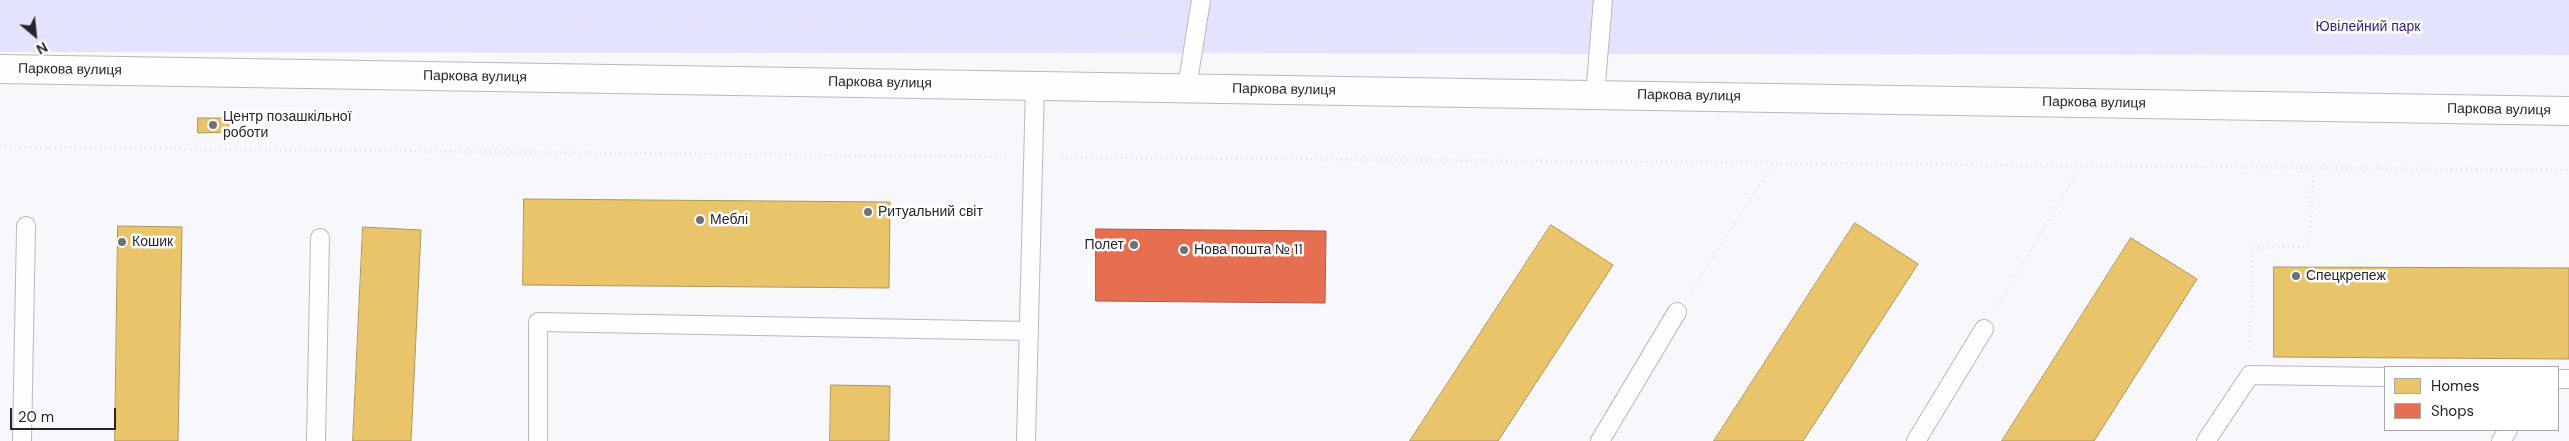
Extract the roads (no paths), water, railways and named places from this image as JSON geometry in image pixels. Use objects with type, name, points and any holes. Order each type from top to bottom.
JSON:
[{"type":"street","name":"Паркова вулиця","points":[[0,69],[2569,111]]},
{"type":"lane","points":[[1187,88],[1201,0]]},
{"type":"lane","points":[[1595,95],[1603,0]]},
{"type":"lane","points":[[1026,441],[1034,86]]},
{"type":"lane","points":[[22,441],[26,226]]},
{"type":"lane","points":[[316,441],[320,238]]},
{"type":"lane","points":[[1600,441],[1677,312]]},
{"type":"lane","points":[[538,441],[538,322],[1029,332]]},
{"type":"lane","points":[[1916,441],[1984,329]]},
{"type":"lane","points":[[2206,441],[2250,376],[2384,377]]},
{"type":"place","name":"Центр позашкільної роботи","points":[[213,125]]},
{"type":"place","name":"Ритуальний світ","points":[[868,212]]},
{"type":"place","name":"Меблі","points":[[700,220]]},
{"type":"place","name":"Кошик","points":[[122,242]]},
{"type":"place","name":"Полет","points":[[1134,245]]},
{"type":"place","name":"Нова пошта № 11","points":[[1184,250]]},
{"type":"place","name":"Спецкрепеж","points":[[2296,276]]},
{"type":"park label","name":"Ювілейний парк","points":[[2368,27]]}]
